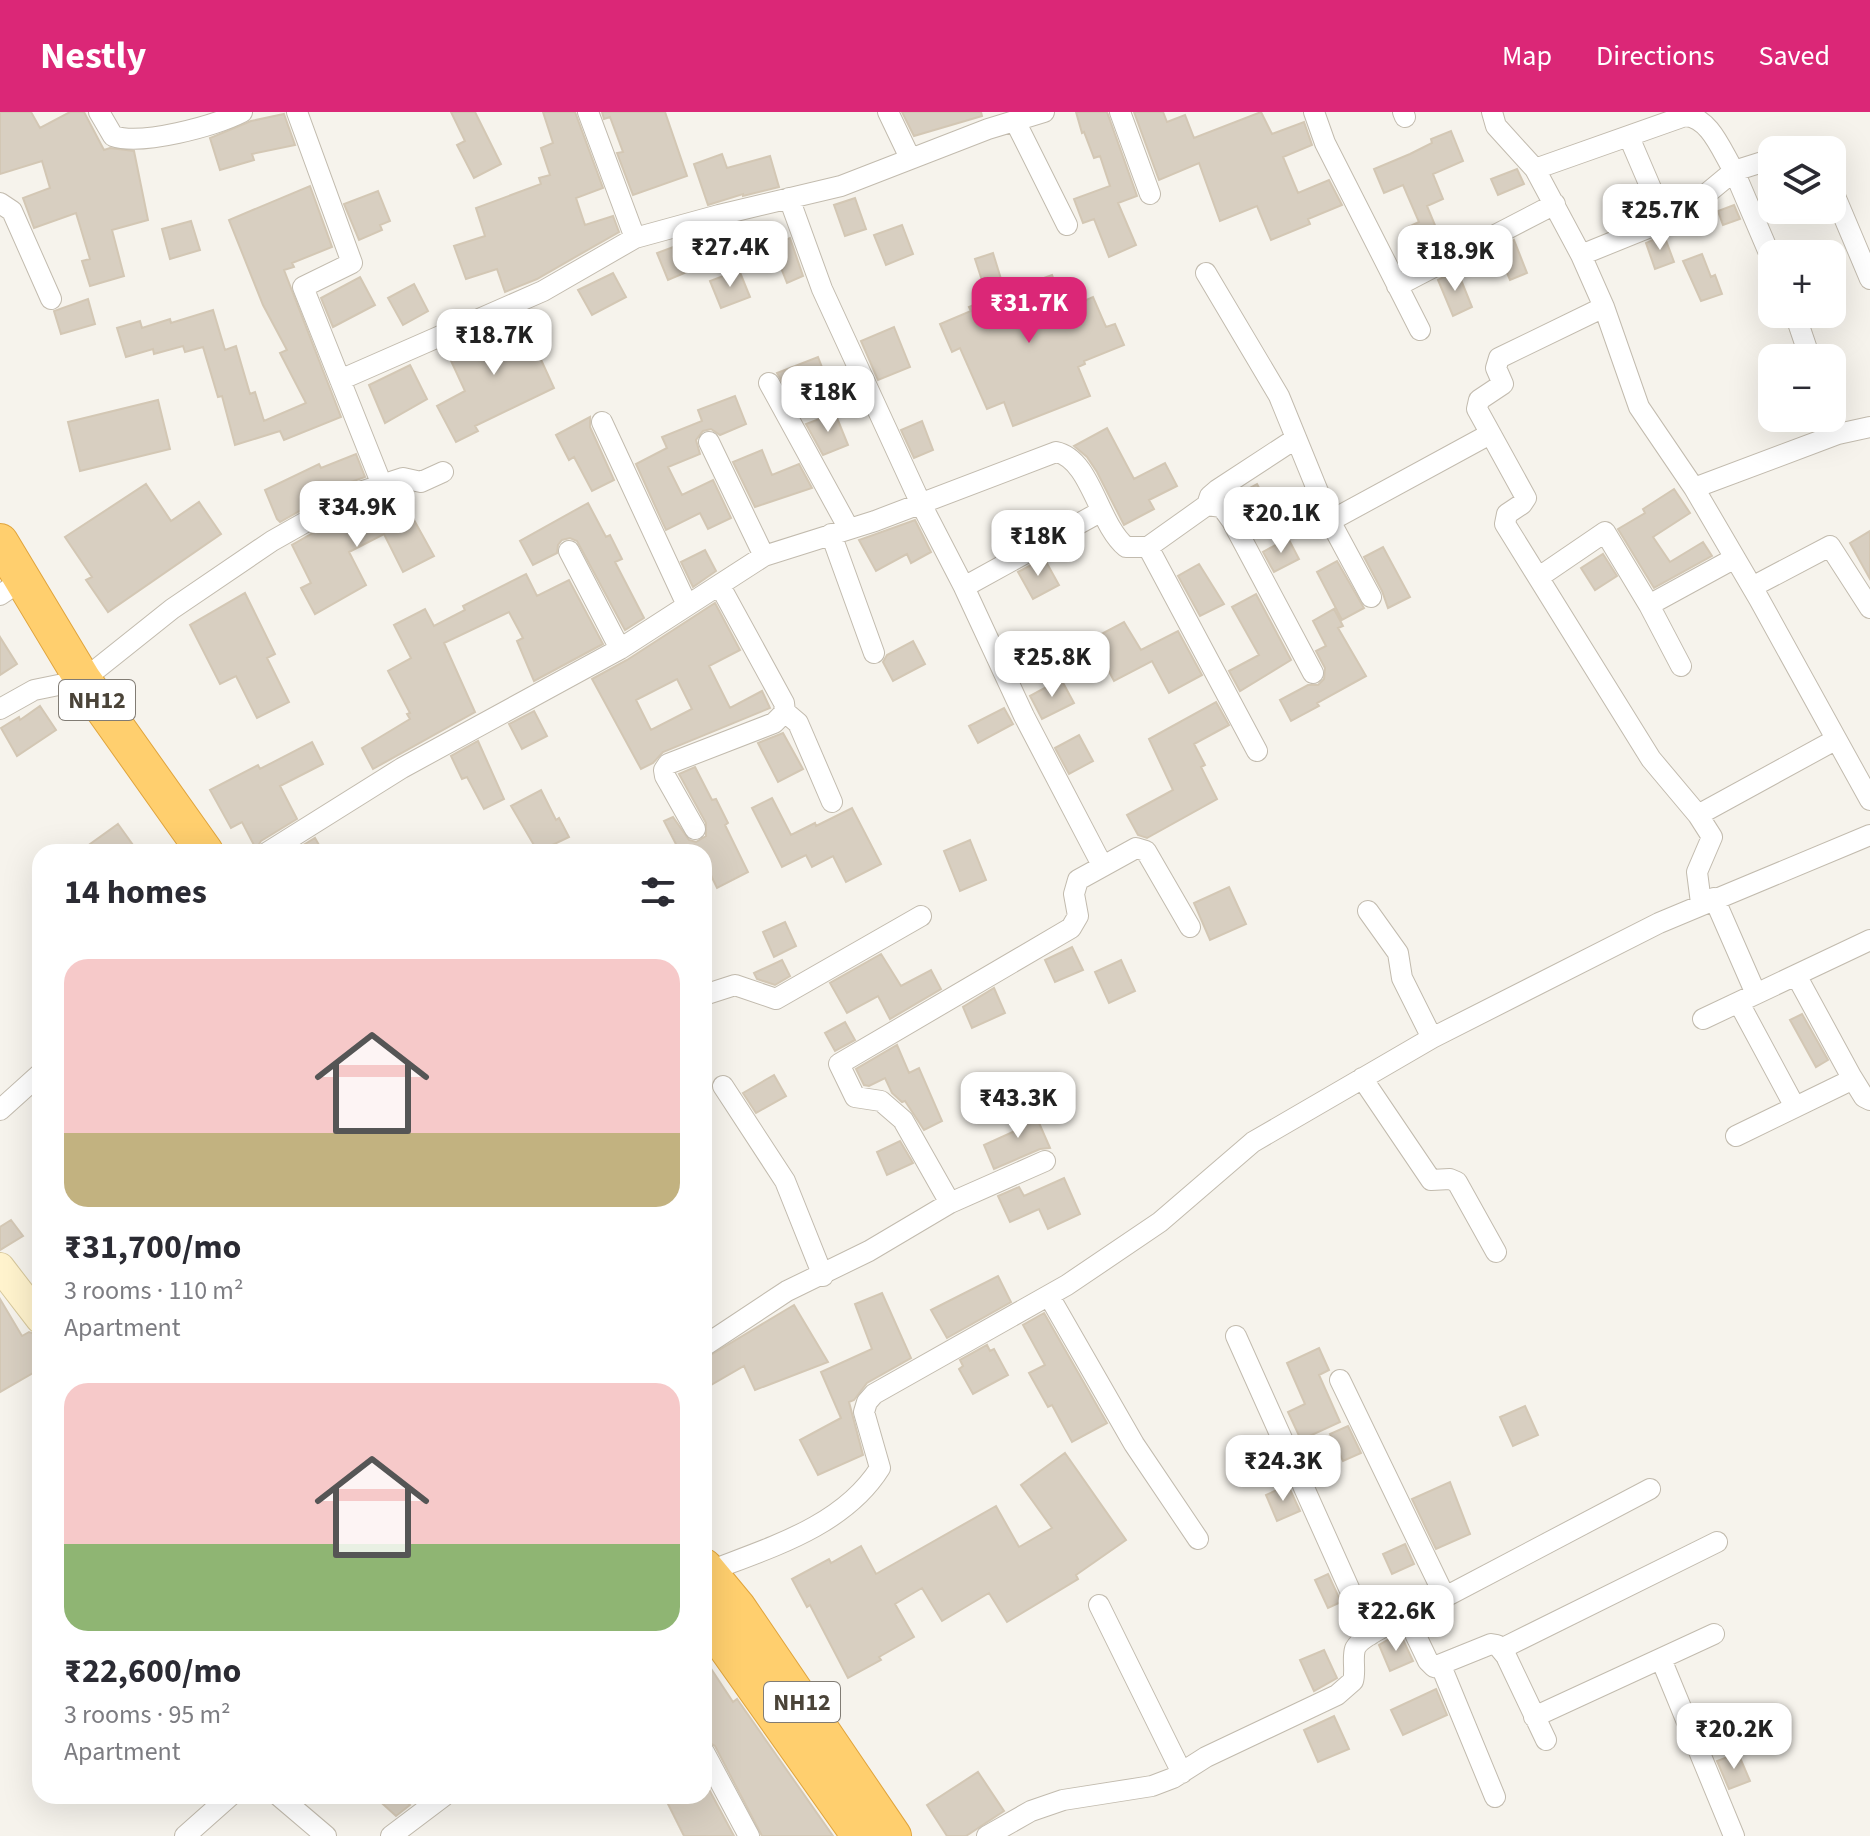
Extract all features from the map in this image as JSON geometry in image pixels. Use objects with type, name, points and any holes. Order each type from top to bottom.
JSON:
[{"type":"highway","name":"NH12","points":[[0,542],[11,587],[83,680],[199,844]]},
{"type":"highway","name":"NH12","points":[[712,1604],[893,1836]]},
{"type":"highway","points":[[712,1604],[860,1836]]},
{"type":"street","points":[[99,112],[113,136],[126,140],[154,138],[242,112]]},
{"type":"street","points":[[297,112],[352,263],[303,287],[382,485]]},
{"type":"street","points":[[588,112],[635,238]]},
{"type":"street","points":[[888,112],[910,158]]},
{"type":"street","points":[[340,380],[543,291],[635,238],[841,186],[910,158],[1044,112]]},
{"type":"street","points":[[1120,112],[1150,194]]},
{"type":"street","points":[[1314,112],[1325,143],[1420,330]]},
{"type":"street","points":[[1492,112],[1496,126],[1535,169],[1581,255],[1604,307],[1639,407],[1694,488],[1870,800]]},
{"type":"street","points":[[1535,169],[1685,116],[1696,116],[1704,123],[1734,171],[1763,240]]},
{"type":"street","points":[[1015,121],[1067,225]]},
{"type":"street","points":[[1629,137],[1665,221]]},
{"type":"street","points":[[1581,255],[1665,221],[1699,200],[1734,171],[1758,163]]},
{"type":"street","points":[[789,198],[822,289],[921,504],[1102,865]]},
{"type":"street","points":[[0,203],[12,211],[51,299]]},
{"type":"street","points":[[1397,286],[1555,204]]},
{"type":"street","points":[[1846,211],[1861,235],[1870,279]]},
{"type":"street","points":[[1206,273],[1279,396],[1330,521],[1371,597]]},
{"type":"street","points":[[1604,307],[1499,358],[1496,368],[1503,384],[1477,405],[1526,498],[1507,514],[1505,524],[1662,774],[1698,815],[1712,837],[1697,872],[1795,1107]]},
{"type":"street","points":[[769,383],[840,532],[874,653]]},
{"type":"street","points":[[602,422],[687,605]]},
{"type":"street","points":[[1846,426],[1870,427]]},
{"type":"street","points":[[1694,488],[1821,432]]},
{"type":"street","points":[[1330,521],[1490,434]]},
{"type":"street","points":[[281,844],[402,768],[620,649],[764,556],[921,504],[1056,452],[1067,454],[1075,461],[1100,512],[1126,547],[1148,547],[1207,505],[1210,496],[1217,490],[1295,439]]},
{"type":"street","points":[[709,442],[764,556]]},
{"type":"street","points":[[0,709],[34,690],[83,680],[172,609],[272,541],[357,493],[403,478],[421,482],[443,472]]},
{"type":"street","points":[[1207,505],[1222,507],[1228,513],[1313,673]]},
{"type":"street","points":[[964,587],[1100,512]]},
{"type":"street","points":[[1539,577],[1605,532],[1681,666]]},
{"type":"street","points":[[1752,587],[1830,546],[1870,608]]},
{"type":"street","points":[[1148,547],[1257,751]]},
{"type":"street","points":[[569,551],[620,649]]},
{"type":"street","points":[[1649,605],[1735,558]]},
{"type":"street","points":[[720,586],[784,703],[785,712],[798,723],[832,802]]},
{"type":"street","points":[[695,829],[665,776],[664,770],[668,764],[774,723],[785,712]]},
{"type":"street","points":[[1698,815],[1835,740]]},
{"type":"street","points":[[712,1600],[846,1504],[880,1468],[864,1412],[874,1394],[1049,1296],[1160,1222],[1253,1142],[1432,1038],[1708,901],[1870,835]]},
{"type":"street","points":[[950,1203],[903,1120],[881,1101],[855,1097],[839,1064],[1071,928],[1078,916],[1075,886],[1084,875],[1136,848],[1146,851],[1190,927]]},
{"type":"street","points":[[1368,911],[1398,953],[1404,982],[1432,1038]]},
{"type":"street","points":[[712,992],[735,985],[776,999],[921,916]]},
{"type":"street","points":[[1703,1019],[1870,940]]},
{"type":"street","points":[[1796,975],[1851,1076],[1864,1097],[1870,1100]]},
{"type":"street","points":[[1736,1136],[1845,1083],[1851,1076]]},
{"type":"street","points":[[1362,1078],[1431,1180],[1450,1179],[1457,1182],[1496,1252]]},
{"type":"street","points":[[0,1110],[32,1081]]},
{"type":"street","points":[[723,1086],[785,1181],[823,1276]]},
{"type":"street","points":[[712,1341],[787,1291],[823,1276],[950,1203],[1045,1161]]},
{"type":"street","points":[[0,1267],[32,1309]]},
{"type":"street","points":[[1049,1296],[1134,1444],[1198,1539]]},
{"type":"street","points":[[1236,1336],[1370,1635]]},
{"type":"street","points":[[1340,1380],[1445,1597]]},
{"type":"street","points":[[987,1836],[1031,1811],[1063,1800],[1152,1786],[1343,1692],[1355,1675],[1354,1650],[1370,1635],[1650,1489]]},
{"type":"street","points":[[1501,1649],[1717,1542]]},
{"type":"street","points":[[1099,1605],[1182,1773]]},
{"type":"street","points":[[1407,1617],[1428,1661],[1434,1667],[1491,1644],[1501,1649],[1546,1740]]},
{"type":"street","points":[[1534,1717],[1714,1634]]},
{"type":"street","points":[[1661,1659],[1734,1836]]},
{"type":"street","points":[[1441,1666],[1495,1797]]},
{"type":"street","points":[[712,1767],[749,1836]]},
{"type":"street","points":[[185,1836],[221,1804]]},
{"type":"street","points":[[288,1804],[326,1836]]},
{"type":"street","points":[[391,1836],[433,1804]]},
{"type":"building","points":[[0,112],[31,112],[40,128],[70,112],[84,112],[104,150],[134,151],[148,220],[112,230],[124,276],[90,286],[82,261],[90,259],[76,213],[34,228],[23,198],[50,188],[42,161],[0,174]]},
{"type":"building","points":[[451,112],[475,112],[501,164],[474,178],[457,145],[465,141]]},
{"type":"building","points":[[543,112],[575,112],[603,188],[576,198],[585,225],[613,216],[619,232],[537,279],[505,292],[497,269],[466,279],[454,246],[485,236],[476,208],[541,184],[539,178],[550,175],[541,148],[553,143]]},
{"type":"building","points":[[602,112],[665,112],[687,176],[633,195],[617,153],[623,152],[610,117],[604,119]]},
{"type":"building","points":[[902,112],[981,112],[982,116],[914,136]]},
{"type":"building","points":[[1076,112],[1107,112],[1137,196],[1118,203],[1136,245],[1109,257],[1094,219],[1083,223],[1074,199],[1110,186],[1100,156],[1094,158]]},
{"type":"building","points":[[1134,112],[1163,112],[1167,122],[1185,115],[1194,138],[1261,112],[1272,134],[1304,122],[1312,145],[1283,157],[1298,193],[1329,180],[1342,205],[1308,219],[1310,224],[1271,240],[1257,206],[1220,221],[1199,163],[1159,180]]},
{"type":"building","points":[[284,114],[295,145],[252,154],[254,160],[220,170],[210,138],[251,121]]},
{"type":"building","points":[[1451,131],[1463,161],[1433,174],[1443,199],[1427,206],[1444,247],[1421,259],[1408,227],[1419,222],[1403,185],[1384,193],[1374,169],[1410,154],[1432,143],[1431,139]]},
{"type":"building","points":[[722,154],[727,168],[770,156],[779,187],[708,205],[694,164]]},
{"type":"building","points":[[1517,169],[1524,184],[1498,195],[1491,179]]},
{"type":"building","points":[[310,186],[332,247],[292,263],[294,267],[284,270],[341,417],[284,440],[280,431],[235,445],[222,396],[218,397],[203,347],[185,352],[183,346],[154,354],[153,349],[126,357],[117,328],[140,321],[142,328],[170,319],[171,323],[213,310],[225,350],[236,346],[250,394],[255,392],[264,421],[306,403],[280,353],[287,350],[263,305],[229,220]]},
{"type":"building","points":[[378,191],[390,221],[380,225],[382,230],[359,240],[344,204]]},
{"type":"building","points":[[855,198],[866,229],[845,236],[834,205]]},
{"type":"building","points":[[1734,205],[1740,219],[1723,225],[1718,211]]},
{"type":"building","points":[[191,221],[200,250],[170,259],[162,229]]},
{"type":"building","points":[[902,225],[913,254],[886,265],[874,235]]},
{"type":"building","points":[[1664,235],[1674,262],[1655,269],[1646,243]]},
{"type":"building","points":[[790,238],[803,276],[787,283],[772,245]]},
{"type":"building","points":[[1514,240],[1527,273],[1510,280],[1497,249]]},
{"type":"building","points":[[684,243],[694,269],[668,280],[657,253]]},
{"type":"building","points":[[993,253],[1005,292],[1052,275],[1065,309],[1093,297],[1106,327],[1115,324],[1124,345],[1084,361],[1085,364],[1078,367],[1090,396],[1013,426],[1004,402],[987,409],[960,348],[952,352],[940,324],[971,311],[969,307],[988,299],[975,259]]},
{"type":"building","points":[[1702,254],[1722,294],[1701,301],[1683,261]]},
{"type":"building","points":[[739,270],[750,297],[721,308],[710,281]]},
{"type":"building","points":[[1457,270],[1472,307],[1453,316],[1438,280]]},
{"type":"building","points":[[613,273],[626,297],[592,315],[578,290]]},
{"type":"building","points":[[360,277],[375,305],[333,327],[321,298]]},
{"type":"building","points":[[414,284],[428,311],[403,325],[388,298]]},
{"type":"building","points":[[88,299],[95,324],[61,334],[54,311]]},
{"type":"building","points":[[521,316],[554,388],[475,426],[478,431],[456,442],[437,406],[465,391],[446,350]]},
{"type":"building","points":[[894,327],[910,367],[878,380],[861,341]]},
{"type":"building","points":[[818,357],[827,380],[790,395],[777,373]]},
{"type":"building","points":[[410,365],[427,399],[385,423],[369,385]]},
{"type":"building","points":[[735,396],[746,424],[720,435],[711,429],[703,431],[696,440],[700,454],[668,467],[682,495],[713,480],[731,518],[708,529],[700,513],[666,530],[636,464],[667,448],[662,437],[702,421],[698,410]]},
{"type":"building","points":[[158,400],[170,449],[80,471],[68,422]]},
{"type":"building","points":[[835,413],[848,445],[823,455],[806,424]]},
{"type":"building","points":[[590,417],[590,427],[614,480],[592,491],[574,457],[569,460],[556,435]]},
{"type":"building","points":[[922,421],[933,450],[914,458],[901,430]]},
{"type":"building","points":[[1107,428],[1134,479],[1165,463],[1177,486],[1149,500],[1154,509],[1124,525],[1097,472],[1087,457],[1074,446]]},
{"type":"building","points":[[762,450],[772,475],[799,464],[812,488],[755,507],[733,462]]},
{"type":"building","points":[[356,454],[365,477],[280,522],[277,519],[265,490],[319,464],[321,468]]},
{"type":"building","points":[[146,484],[171,521],[199,502],[221,534],[108,612],[86,580],[92,577],[65,537]]},
{"type":"building","points":[[1257,484],[1266,501],[1243,514],[1231,498]]},
{"type":"building","points":[[1674,489],[1690,513],[1653,537],[1670,562],[1703,542],[1712,556],[1654,588],[1618,529],[1645,513],[1643,509]]},
{"type":"building","points":[[399,493],[434,556],[403,572],[384,534],[349,552],[366,585],[315,614],[301,588],[311,583],[292,545],[362,505]]},
{"type":"building","points":[[588,503],[622,559],[615,562],[644,618],[625,630],[577,541],[570,538],[562,540],[557,553],[533,565],[520,541]]},
{"type":"building","points":[[915,520],[931,552],[911,563],[907,554],[876,571],[859,540]]},
{"type":"building","points":[[1870,531],[1870,579],[1850,543]]},
{"type":"building","points":[[1288,538],[1299,559],[1274,572],[1263,552]]},
{"type":"building","points":[[1383,547],[1410,597],[1388,608],[1364,557]]},
{"type":"building","points":[[705,550],[716,571],[693,587],[681,562]]},
{"type":"building","points":[[1603,554],[1617,576],[1595,590],[1581,568]]},
{"type":"building","points":[[1044,558],[1059,585],[1033,599],[1018,572]]},
{"type":"building","points":[[1337,561],[1364,608],[1342,620],[1317,572]]},
{"type":"building","points":[[1199,564],[1224,604],[1200,616],[1178,576]]},
{"type":"building","points":[[526,574],[537,596],[569,580],[603,644],[534,681],[517,641],[523,638],[509,612],[444,643],[475,712],[373,769],[362,748],[410,719],[407,714],[410,713],[388,671],[411,658],[394,625],[425,609],[434,626],[465,610],[463,606]]},
{"type":"building","points":[[245,593],[275,654],[267,658],[289,702],[257,718],[236,676],[220,684],[190,625]]},
{"type":"building","points":[[1256,594],[1291,660],[1240,691],[1229,671],[1259,655],[1232,607]]},
{"type":"building","points":[[715,603],[740,650],[709,666],[730,708],[762,691],[770,708],[663,752],[653,763],[641,769],[592,679]],"holes":[[[677,679],[692,709],[651,730],[636,700]]]},
{"type":"building","points":[[1334,609],[1343,626],[1338,628],[1366,676],[1291,721],[1280,700],[1308,685],[1318,685],[1324,679],[1325,668],[1316,651],[1326,646],[1313,621]]},
{"type":"building","points":[[1124,622],[1141,650],[1178,631],[1202,675],[1169,693],[1152,661],[1114,681],[1092,639]]},
{"type":"building","points":[[0,637],[17,664],[0,675]]},
{"type":"building","points":[[913,641],[925,664],[893,681],[883,662],[887,655]]},
{"type":"building","points":[[1066,642],[1076,660],[1057,670],[1047,652]]},
{"type":"building","points":[[1061,679],[1074,703],[1042,719],[1030,696]]},
{"type":"building","points":[[1216,702],[1229,725],[1194,744],[1205,765],[1201,767],[1217,799],[1147,838],[1138,835],[1127,815],[1173,790],[1149,739]]},
{"type":"building","points":[[40,706],[56,730],[17,756],[1,728]]},
{"type":"building","points":[[1004,708],[1013,724],[978,743],[969,726]]},
{"type":"building","points":[[534,711],[547,736],[522,749],[509,724]]},
{"type":"building","points":[[783,733],[803,769],[778,782],[758,743]]},
{"type":"building","points":[[1079,735],[1093,761],[1069,774],[1055,748]]},
{"type":"building","points":[[478,741],[504,799],[484,809],[467,777],[462,779],[451,756]]},
{"type":"building","points":[[312,742],[323,764],[280,786],[297,819],[259,844],[253,844],[242,822],[231,828],[210,790],[258,765],[260,769]]},
{"type":"building","points":[[695,767],[712,800],[716,799],[748,872],[717,888],[712,878],[712,844],[676,844],[664,821],[673,817],[689,840],[696,842],[706,836],[706,823],[679,774]]},
{"type":"building","points":[[541,790],[556,820],[559,818],[569,837],[555,844],[533,844],[511,806]]},
{"type":"building","points":[[772,798],[791,835],[852,808],[881,864],[846,882],[833,856],[812,867],[806,855],[782,867],[752,808]]},
{"type":"building","points":[[118,824],[132,844],[90,844]]},
{"type":"building","points":[[970,840],[986,880],[960,891],[944,851]]},
{"type":"building","points":[[1229,887],[1246,924],[1210,940],[1194,903]]},
{"type":"building","points":[[785,922],[796,946],[774,957],[763,932]]},
{"type":"building","points":[[1072,947],[1083,970],[1055,982],[1045,960]]},
{"type":"building","points":[[881,954],[901,986],[931,970],[941,989],[890,1019],[878,996],[847,1013],[830,983]]},
{"type":"building","points":[[782,960],[790,976],[775,985],[757,979],[754,973]]},
{"type":"building","points":[[1121,960],[1135,991],[1109,1003],[1095,972]]},
{"type":"building","points":[[994,988],[1005,1013],[972,1028],[963,1007]]},
{"type":"building","points":[[1802,1014],[1828,1060],[1816,1067],[1790,1020]]},
{"type":"building","points":[[845,1022],[855,1040],[835,1051],[825,1033]]},
{"type":"building","points":[[897,1045],[909,1073],[919,1068],[942,1121],[924,1130],[905,1101],[902,1102],[892,1093],[885,1078],[869,1086],[864,1085],[856,1069]]},
{"type":"building","points":[[774,1075],[786,1096],[756,1113],[743,1093]]},
{"type":"building","points":[[1032,1107],[1050,1148],[1040,1149],[994,1169],[984,1145],[1015,1131],[1009,1118]]},
{"type":"building","points":[[900,1141],[913,1163],[887,1175],[877,1152]]},
{"type":"building","points":[[1064,1178],[1080,1214],[1048,1229],[1039,1209],[1010,1222],[998,1196],[1019,1187],[1024,1196]]},
{"type":"building","points":[[11,1220],[23,1236],[0,1250],[0,1227]]},
{"type":"building","points":[[998,1276],[1011,1302],[947,1338],[931,1310]]},
{"type":"building","points":[[882,1293],[911,1358],[867,1383],[849,1402],[863,1455],[818,1475],[800,1440],[841,1418],[821,1372],[872,1349],[855,1304]]},
{"type":"building","points":[[0,1299],[22,1336],[32,1333],[32,1374],[0,1392]]},
{"type":"building","points":[[794,1305],[828,1362],[755,1390],[744,1366],[712,1384],[712,1354]]},
{"type":"building","points":[[1044,1313],[1107,1423],[1072,1442],[1052,1405],[1048,1407],[1029,1373],[1045,1365],[1023,1325]]},
{"type":"building","points":[[987,1345],[990,1351],[994,1349],[1008,1375],[973,1394],[959,1369],[963,1366],[960,1360]]},
{"type":"building","points":[[1319,1348],[1329,1370],[1319,1375],[1340,1422],[1301,1440],[1288,1412],[1305,1404],[1287,1363]]},
{"type":"building","points":[[1525,1406],[1538,1435],[1513,1446],[1500,1417]]},
{"type":"building","points":[[1348,1426],[1361,1453],[1343,1461],[1330,1434]]},
{"type":"building","points":[[1065,1453],[1126,1540],[1076,1575],[1078,1579],[1007,1622],[989,1593],[942,1621],[922,1588],[895,1604],[914,1637],[848,1678],[810,1605],[807,1607],[792,1579],[861,1546],[876,1574],[996,1506],[1019,1547],[1052,1528],[1021,1485]]},
{"type":"building","points":[[1450,1482],[1470,1534],[1436,1549],[1412,1499]]},
{"type":"building","points":[[1288,1485],[1300,1511],[1277,1521],[1266,1495]]},
{"type":"building","points":[[1405,1544],[1414,1564],[1392,1574],[1383,1554]]},
{"type":"building","points":[[1328,1574],[1341,1602],[1328,1608],[1315,1580]]},
{"type":"building","points":[[1400,1633],[1413,1661],[1390,1671],[1379,1645]]},
{"type":"building","points":[[1324,1650],[1337,1678],[1314,1691],[1300,1660]]},
{"type":"building","points":[[712,1670],[733,1702],[737,1699],[833,1836],[762,1836],[712,1744]]},
{"type":"building","points":[[1436,1689],[1447,1715],[1403,1735],[1391,1710]]},
{"type":"building","points":[[1334,1716],[1349,1749],[1318,1762],[1304,1730]]},
{"type":"building","points":[[1738,1753],[1750,1781],[1729,1789],[1717,1761]]},
{"type":"building","points":[[978,1772],[1004,1811],[966,1836],[947,1836],[927,1805]]},
{"type":"building","points":[[712,1795],[734,1836],[684,1836],[668,1804],[712,1804]]},
{"type":"building","points":[[383,1804],[410,1805],[396,1816]]}]
